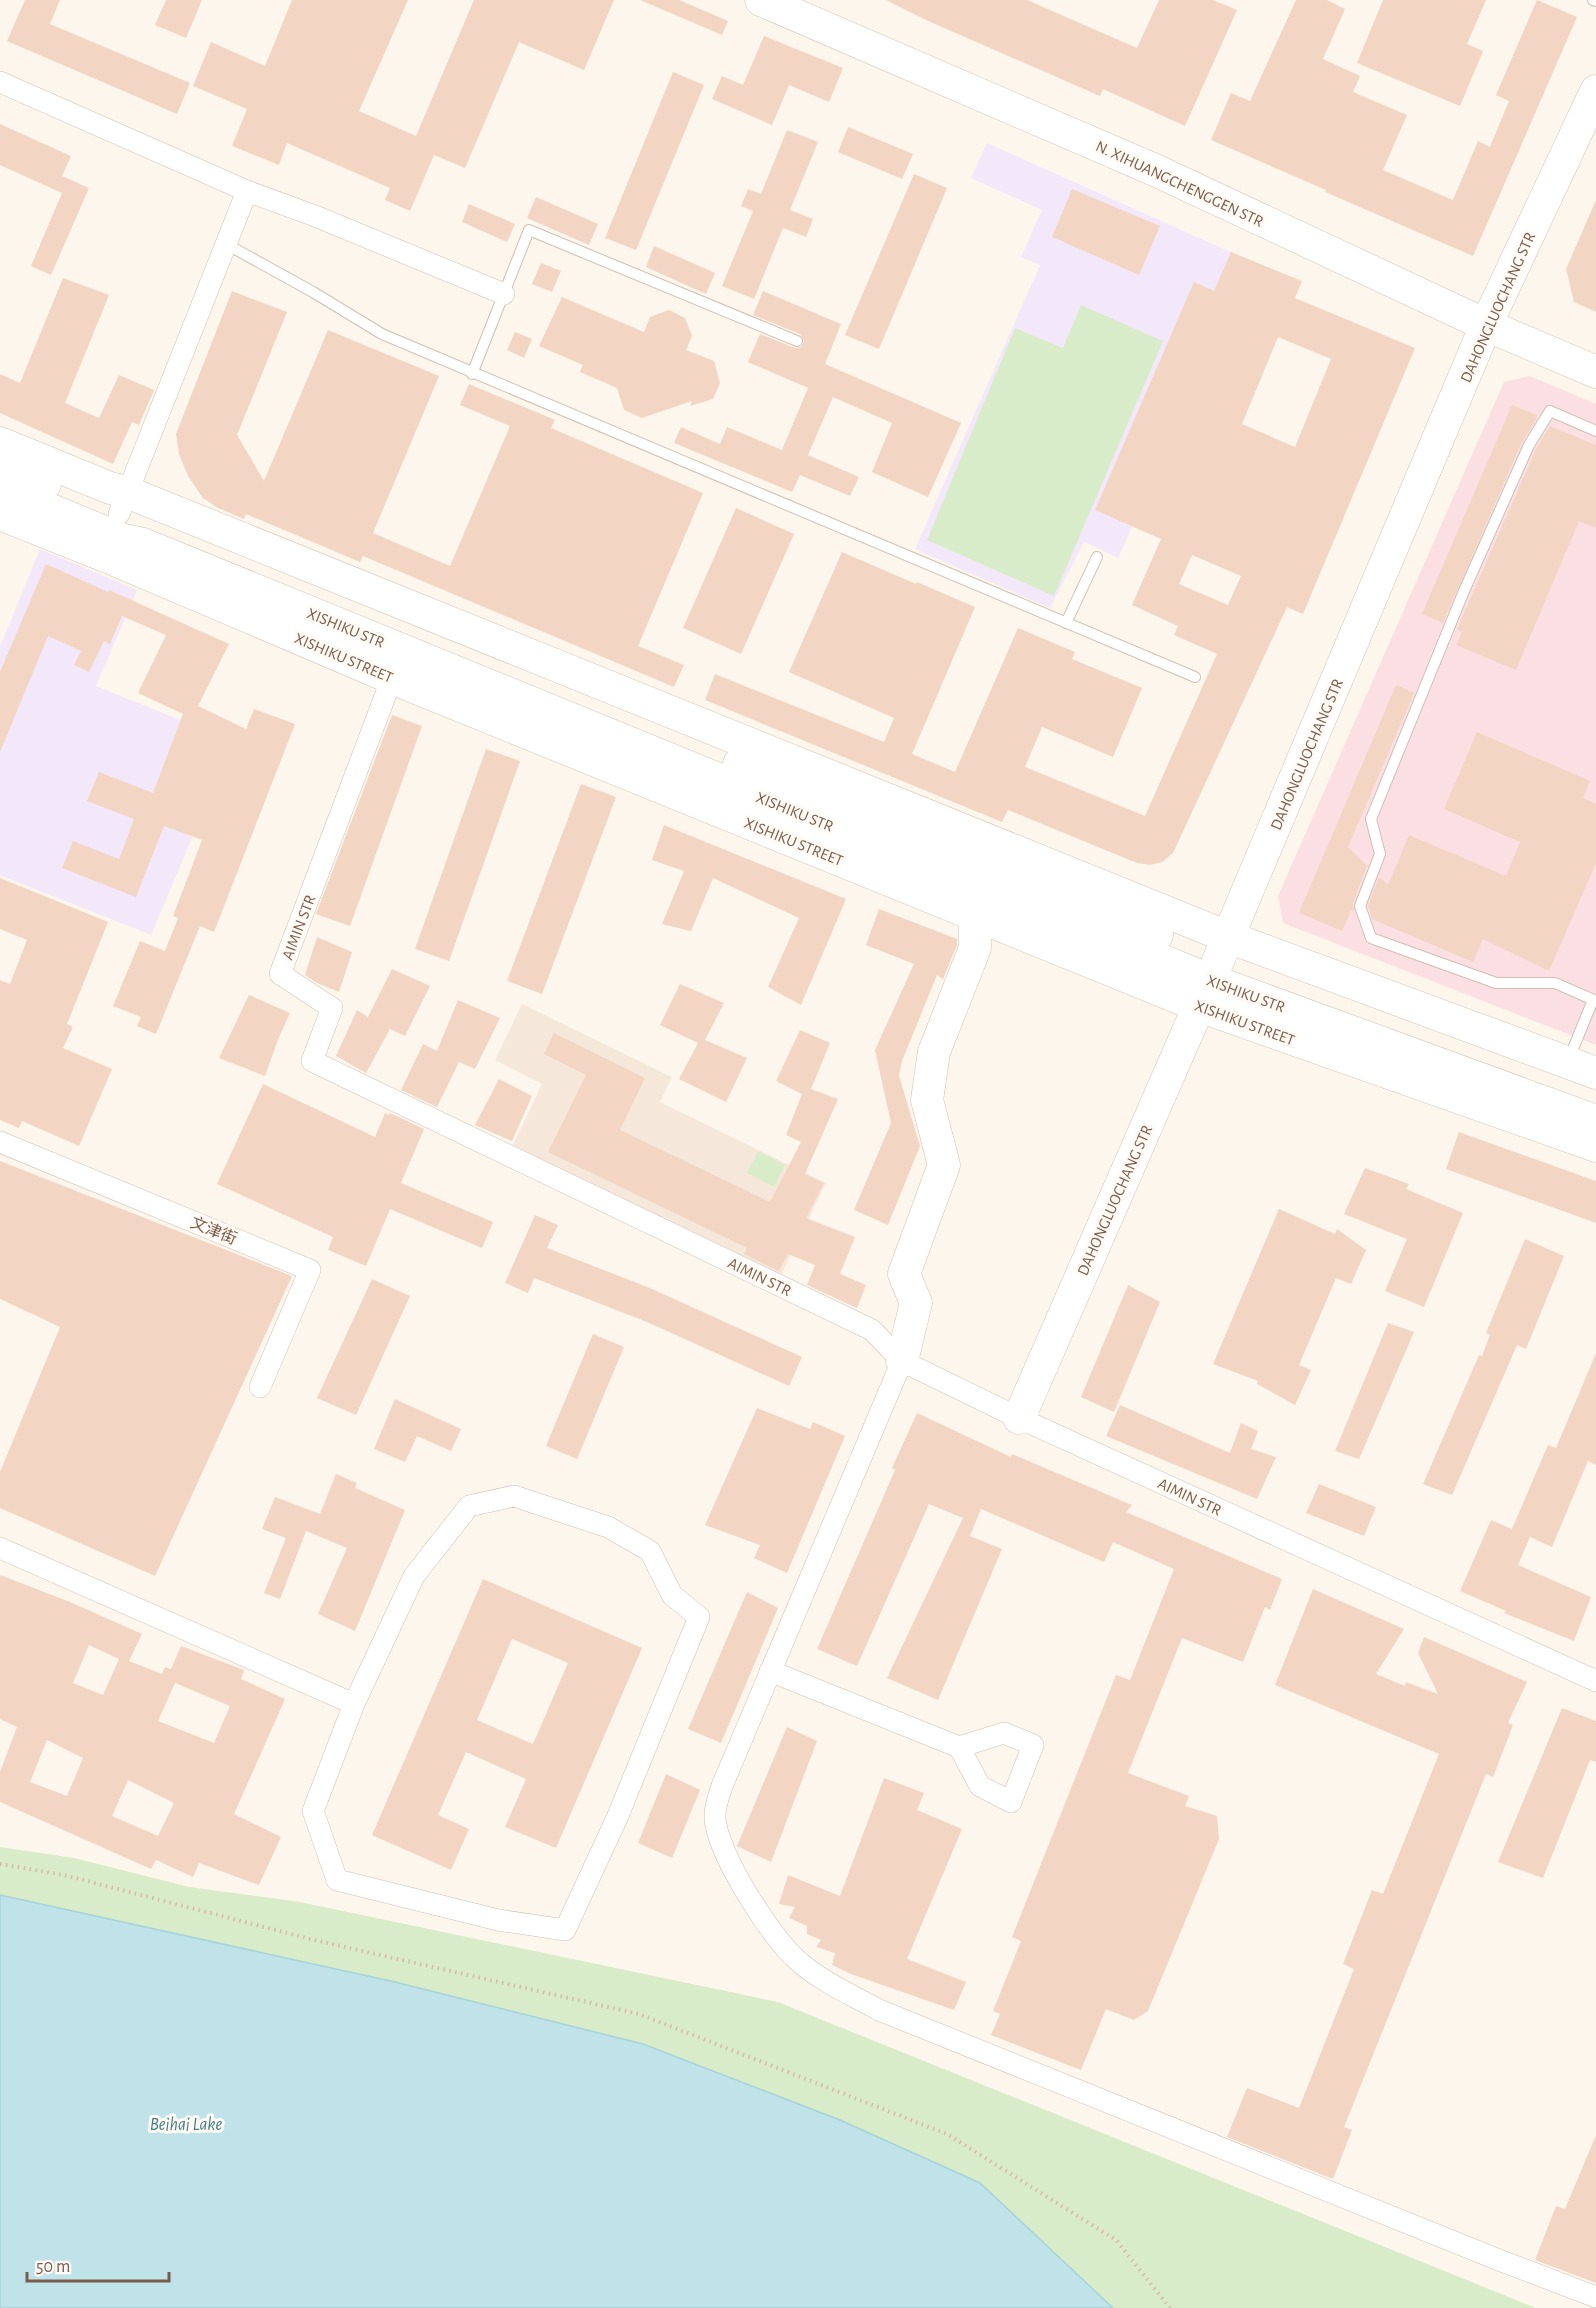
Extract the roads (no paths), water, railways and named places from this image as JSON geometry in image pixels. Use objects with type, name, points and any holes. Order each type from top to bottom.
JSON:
[{"type":"street","name":"N. XIHUANGCHENGGEN STR","points":[[761,0],[1157,171],[1486,325],[1596,372]]},
{"type":"street","points":[[0,82],[247,191],[315,216],[504,294]]},
{"type":"street","name":"DAHONGLUOCHANG STR","points":[[1019,1418],[1214,971],[1486,325],[1596,91]]},
{"type":"street","points":[[123,503],[247,191]]},
{"type":"street","name":"XISHIKU STREET","points":[[0,443],[110,488],[123,503],[151,525],[967,856],[1596,1146]]},
{"type":"street","name":"XISHIKU STREET","points":[[0,465],[123,503]]},
{"type":"street","name":"XISHIKU STR","points":[[0,489],[124,540],[154,549],[974,899]]},
{"type":"street","name":"XISHIKU STREET","points":[[0,514],[115,560],[392,678],[974,899],[1214,971],[1596,1098]]},
{"type":"street","name":"AIMIN STR","points":[[392,678],[280,974],[332,1008],[312,1061],[872,1330],[902,1361],[1019,1418],[1596,1681]]},
{"type":"street","points":[[974,899],[975,948],[934,1052],[927,1100],[944,1165],[904,1274],[916,1303],[902,1361],[722,1786],[715,1817],[730,1863],[781,1944],[798,1961],[828,1982],[879,2010],[1596,2297]]},
{"type":"street","name":"XISHIKU STREET","points":[[1214,971],[1582,1067]]},
{"type":"street","name":"XISHIKU STR","points":[[1214,971],[1596,1121]]},
{"type":"street","name":"文津街","points":[[0,1142],[310,1270],[260,1387]]},
{"type":"street","points":[[514,1496],[608,1527],[650,1551],[672,1595],[699,1617],[617,1818],[565,1930],[498,1920],[337,1880],[313,1811],[354,1704],[414,1576],[469,1506],[514,1496]]},
{"type":"street","points":[[0,1548],[354,1704]]},
{"type":"street","points":[[770,1671],[959,1747]]},
{"type":"lane","points":[[472,374],[529,230],[797,341]]},
{"type":"lane","points":[[226,244],[313,292],[382,334],[472,374],[1195,677]]},
{"type":"lane","points":[[1582,1067],[1595,1000],[1555,983],[1496,983],[1371,938],[1360,906],[1380,854],[1371,819],[1464,591],[1529,445],[1550,411],[1596,431]]},
{"type":"lane","points":[[1066,623],[1096,557]]},
{"type":"water","name":"Beihai Lake","points":[[0,1895],[395,1982],[643,2044],[840,2120],[980,2183],[1113,2308],[0,2308]]}]
